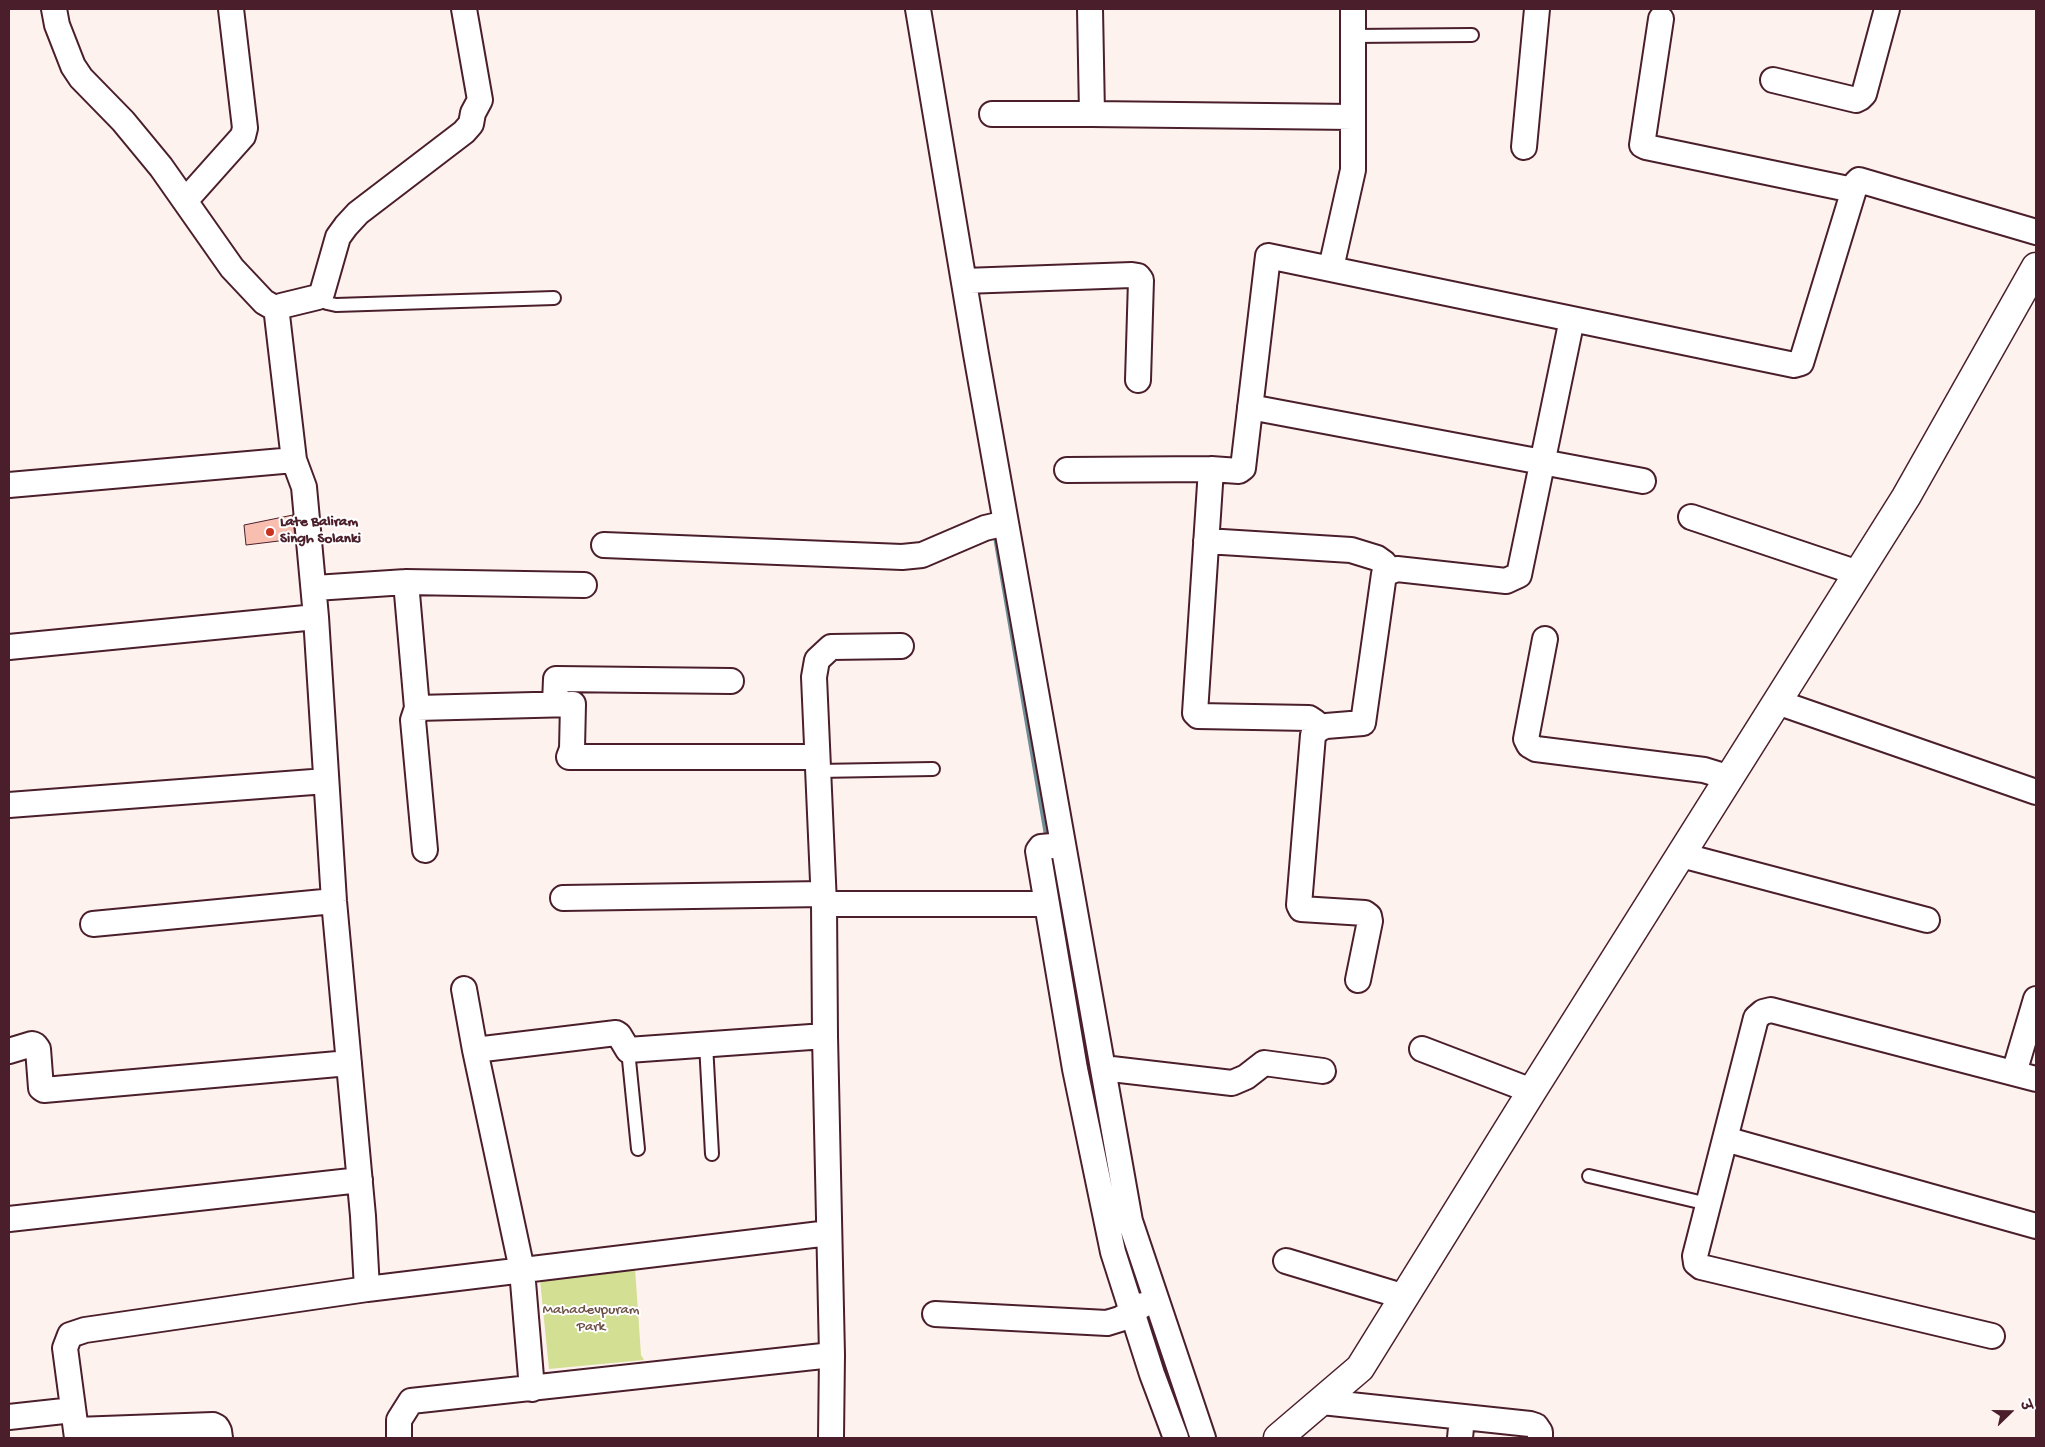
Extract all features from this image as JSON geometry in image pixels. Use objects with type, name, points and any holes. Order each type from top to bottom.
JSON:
[{"type":"street","points":[[54,9],[57,25],[73,66],[81,78],[123,121],[161,167],[232,268],[264,302],[278,310]]},
{"type":"street","points":[[185,201],[243,136],[245,128],[231,9]]},
{"type":"street","points":[[367,1289],[360,1180],[334,901],[314,588],[304,487],[294,460],[277,315],[281,306],[318,297],[322,293],[338,237],[346,226],[358,213],[464,132],[471,124],[473,113],[480,100],[464,9]]},
{"type":"street","points":[[918,9],[964,280],[998,525],[1054,846],[1103,1068],[1144,1306],[1176,1438]]},
{"type":"street","points":[[1090,9],[1092,114]]},
{"type":"street","points":[[1331,268],[1353,170],[1353,9]]},
{"type":"street","points":[[1524,147],[1537,9]]},
{"type":"street","points":[[1773,80],[1856,100],[1860,98],[1864,94],[1887,9]]},
{"type":"street","points":[[1661,19],[1642,145],[1853,190]]},
{"type":"street","points":[[992,114],[1353,117]]},
{"type":"street","points":[[1068,470],[1211,469],[1239,471],[1243,468],[1268,256],[1799,365],[1853,190],[1859,180],[2036,232]]},
{"type":"street","points":[[1278,1438],[1360,1368],[1532,1090],[1906,497],[2036,267]]},
{"type":"street","points":[[964,280],[1138,276],[1141,280],[1138,380]]},
{"type":"street","points":[[1358,980],[1370,921],[1369,916],[1365,913],[1301,908],[1299,905],[1313,735],[1319,729],[1326,726],[1363,723],[1384,574],[1390,570],[1397,569],[1506,581],[1519,575],[1572,319]]},
{"type":"street","points":[[1250,407],[1643,481]]},
{"type":"street","points":[[9,485],[294,460]]},
{"type":"street","points":[[1211,469],[1195,713],[1198,716],[1309,718],[1315,722],[1319,729]]},
{"type":"street","points":[[1691,517],[1858,573]]},
{"type":"street","points":[[604,545],[902,557],[922,555],[998,525]]},
{"type":"street","points":[[1206,541],[1351,550],[1377,558],[1390,570]]},
{"type":"street","points":[[314,588],[406,582],[584,585]]},
{"type":"street","points":[[406,582],[417,708],[414,720],[425,850]]},
{"type":"street","points":[[9,647],[316,617]]},
{"type":"street","points":[[1545,639],[1526,739],[1529,745],[1536,749],[1704,770],[1730,778]]},
{"type":"street","points":[[831,1438],[832,1355],[823,899],[814,677],[817,660],[830,647],[902,646]]},
{"type":"street","points":[[555,703],[556,679],[731,680]]},
{"type":"street","points":[[1777,702],[2036,792]]},
{"type":"street","points":[[417,708],[572,704],[572,749],[570,757],[818,764]]},
{"type":"street","points":[[9,805],[326,781]]},
{"type":"street","points":[[1054,846],[1038,851],[1085,1117],[1113,1252],[1144,1306],[1203,1438]]},
{"type":"street","points":[[1681,855],[1927,920]]},
{"type":"street","points":[[563,898],[823,899],[1047,904]]},
{"type":"street","points":[[93,924],[334,901]]},
{"type":"street","points":[[464,989],[475,1050],[522,1270],[532,1388]]},
{"type":"street","points":[[2014,1073],[2036,999]]},
{"type":"street","points":[[1992,1336],[1700,1267],[1696,1263],[1695,1256],[1756,1018],[1763,1012],[1771,1010],[2036,1079]]},
{"type":"street","points":[[475,1050],[616,1033],[620,1035],[628,1050],[825,1036]]},
{"type":"street","points":[[9,1051],[32,1044],[38,1048],[41,1088],[44,1090],[349,1063]]},
{"type":"street","points":[[1422,1049],[1532,1090]]},
{"type":"street","points":[[1103,1068],[1232,1083],[1238,1082],[1264,1063],[1323,1071]]},
{"type":"street","points":[[1725,1138],[2036,1226]]},
{"type":"street","points":[[9,1219],[360,1180]]},
{"type":"street","points":[[76,1426],[65,1348],[70,1335],[85,1330],[367,1289],[829,1233]]},
{"type":"street","points":[[1286,1261],[1405,1297]]},
{"type":"street","points":[[935,1314],[1107,1323],[1114,1322],[1144,1306]]},
{"type":"street","points":[[399,1438],[399,1420],[411,1401],[832,1355]]},
{"type":"street","points":[[1322,1402],[1461,1427],[1530,1424],[1536,1426],[1540,1432],[1540,1438]]},
{"type":"street","points":[[9,1417],[76,1426],[212,1426],[217,1427],[220,1438]]},
{"type":"lane","points":[[1353,36],[1472,35]]},
{"type":"lane","points":[[318,297],[327,303],[336,305],[554,298]]},
{"type":"lane","points":[[818,764],[933,769]]},
{"type":"lane","points":[[706,1044],[712,1154]]},
{"type":"lane","points":[[628,1050],[638,1149]]},
{"type":"lane","points":[[1589,1176],[1708,1204]]},
{"type":"green space","name":"Mahadevpuram Park","points":[[635,1268],[641,1355],[644,1360],[549,1369],[540,1280]]},
{"type":"building","name":"Late Baliram Singh Solanki","points":[[293,515],[295,539],[246,545],[244,525]]},
{"type":"waterway","points":[[995,531],[1048,841]]},
{"type":"waterway","points":[[1064,935],[1091,1088]]},
{"type":"waterway","points":[[1096,1112],[1113,1193]]},
{"type":"waterway","points":[[1120,1227],[1128,1261]]},
{"type":"place","name":"Late Baliram Singh Solanki","points":[[270,532]]}]
